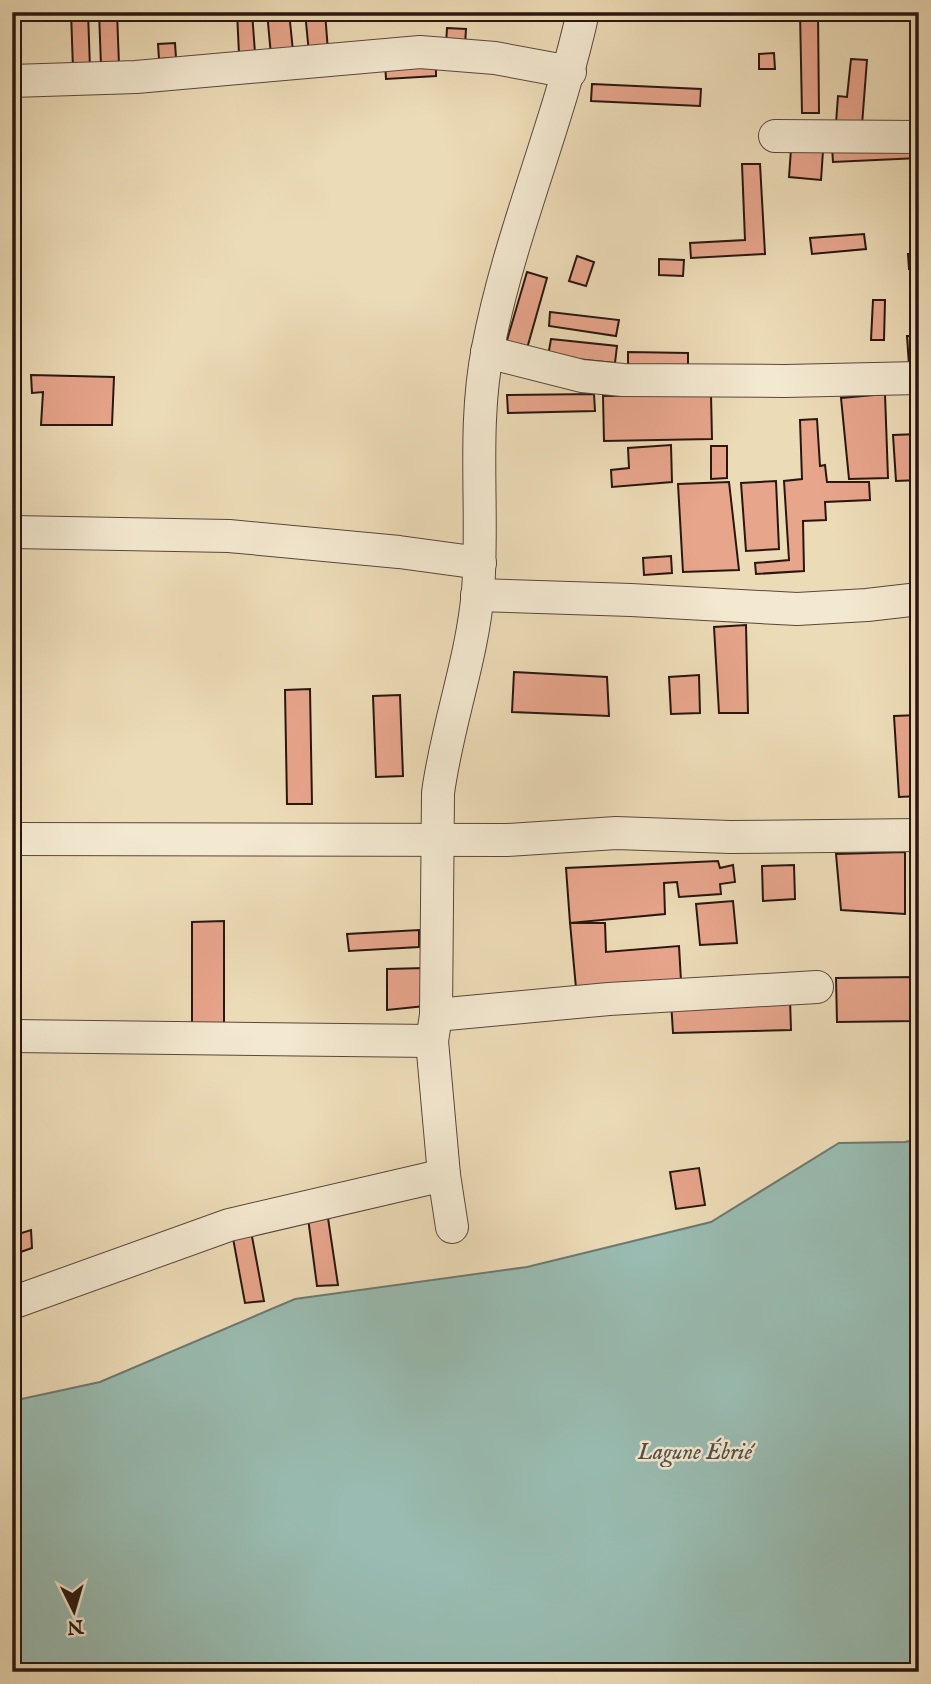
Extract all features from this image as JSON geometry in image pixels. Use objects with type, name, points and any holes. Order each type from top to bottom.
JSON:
[{"type":"street","points":[[452,1227],[444,1175],[434,1028],[437,838],[442,765],[466,662],[477,595],[480,564],[480,401],[498,297],[527,198],[570,72],[583,12]]},
{"type":"street","points":[[12,81],[136,77],[420,52],[495,58],[570,72]]},
{"type":"street","points":[[775,136],[919,137]]},
{"type":"street","points":[[487,352],[582,376],[623,380],[919,378]]},
{"type":"street","points":[[12,532],[229,536],[399,552],[480,564]]},
{"type":"street","points":[[477,595],[797,609],[919,599]]},
{"type":"street","points":[[12,839],[507,839],[616,833],[730,837],[919,835]]},
{"type":"street","points":[[12,1036],[434,1028],[609,999],[817,987]]},
{"type":"street","points":[[12,1303],[229,1225],[444,1175]]},
{"type":"water","name":"Lagune Ébrié","points":[[919,1139],[919,1672],[12,1672],[12,1401],[100,1382],[295,1299],[527,1267],[711,1222],[839,1143],[905,1142]]},
{"type":"building","points":[[71,12],[88,12],[90,69],[73,69]]},
{"type":"building","points":[[99,12],[117,12],[119,65],[101,66]]},
{"type":"building","points":[[159,12],[197,12],[197,16],[159,17]]},
{"type":"building","points":[[237,12],[252,12],[255,53],[239,54]]},
{"type":"building","points":[[267,12],[289,12],[293,51],[271,55]]},
{"type":"building","points":[[305,12],[325,12],[328,51],[309,53]]},
{"type":"building","points":[[800,12],[818,12],[819,113],[802,113]]},
{"type":"building","points":[[447,28],[466,29],[465,45],[446,45]]},
{"type":"building","points":[[175,43],[176,58],[159,59],[158,44]]},
{"type":"building","points":[[774,53],[775,69],[759,69],[759,54]]},
{"type":"building","points":[[436,59],[436,76],[386,79],[385,62]]},
{"type":"building","points":[[851,59],[867,60],[862,125],[836,123],[838,96],[847,97]]},
{"type":"building","points":[[592,84],[701,89],[700,106],[591,101]]},
{"type":"building","points":[[919,143],[919,158],[833,162],[832,147]]},
{"type":"building","points":[[791,149],[823,151],[821,180],[789,177]]},
{"type":"building","points":[[742,164],[760,164],[765,254],[691,258],[690,243],[745,240]]},
{"type":"building","points":[[864,234],[866,249],[812,254],[810,238]]},
{"type":"building","points":[[908,254],[919,254],[919,269],[909,269]]},
{"type":"building","points":[[577,256],[594,262],[586,286],[569,281]]},
{"type":"building","points":[[659,259],[684,260],[683,276],[659,275]]},
{"type":"building","points":[[527,272],[547,278],[526,352],[505,347]]},
{"type":"building","points":[[873,300],[885,300],[884,340],[871,340]]},
{"type":"building","points":[[550,312],[619,320],[616,336],[549,326]]},
{"type":"building","points":[[907,336],[919,336],[919,364],[909,365]]},
{"type":"building","points":[[551,339],[617,346],[615,363],[548,356]]},
{"type":"building","points":[[628,352],[688,353],[688,370],[628,370]]},
{"type":"building","points":[[31,375],[114,377],[112,425],[41,425],[43,392],[32,393]]},
{"type":"building","points":[[594,394],[595,411],[508,413],[507,395]]},
{"type":"building","points":[[711,394],[712,439],[604,441],[603,396]]},
{"type":"building","points":[[885,394],[888,478],[849,479],[841,398]]},
{"type":"building","points":[[817,419],[820,466],[825,465],[827,482],[869,482],[870,500],[825,502],[826,520],[803,521],[804,571],[756,574],[755,563],[789,560],[784,481],[802,479],[800,420]]},
{"type":"building","points":[[919,434],[919,480],[896,481],[893,435]]},
{"type":"building","points":[[671,445],[672,482],[612,487],[611,470],[629,468],[628,448]]},
{"type":"building","points":[[711,446],[727,446],[727,478],[711,479]]},
{"type":"building","points":[[776,481],[779,549],[746,551],[741,483]]},
{"type":"building","points":[[729,482],[739,570],[683,572],[678,484]]},
{"type":"building","points":[[671,556],[672,573],[644,575],[643,558]]},
{"type":"building","points":[[746,625],[748,713],[719,713],[714,627]]},
{"type":"building","points":[[514,672],[607,677],[609,716],[512,712]]},
{"type":"building","points":[[699,675],[700,713],[671,714],[669,677]]},
{"type":"building","points":[[310,689],[312,804],[287,804],[285,690]]},
{"type":"building","points":[[400,695],[403,776],[376,777],[373,696]]},
{"type":"building","points":[[919,715],[919,796],[899,797],[894,716]]},
{"type":"building","points":[[905,852],[905,914],[841,910],[836,854]]},
{"type":"building","points":[[718,861],[720,868],[733,865],[735,882],[720,884],[721,894],[679,897],[677,882],[664,883],[665,914],[570,923],[566,868]]},
{"type":"building","points":[[794,865],[795,899],[763,901],[762,866]]},
{"type":"building","points":[[915,896],[919,896],[919,935],[914,935]]},
{"type":"building","points":[[733,901],[737,943],[700,945],[696,904]]},
{"type":"building","points":[[224,921],[224,1032],[192,1033],[192,922]]},
{"type":"building","points":[[570,923],[605,923],[606,952],[679,946],[681,981],[576,988]]},
{"type":"building","points":[[419,930],[419,947],[349,951],[347,934]]},
{"type":"building","points":[[424,968],[425,1006],[387,1010],[387,969]]},
{"type":"building","points":[[915,977],[916,1021],[837,1022],[836,978]]},
{"type":"building","points":[[790,999],[791,1030],[673,1033],[671,1001]]},
{"type":"building","points":[[699,1168],[705,1205],[676,1209],[670,1172]]},
{"type":"building","points":[[308,1218],[328,1218],[338,1285],[317,1286]]},
{"type":"building","points":[[31,1230],[32,1248],[12,1255],[12,1236]]},
{"type":"building","points":[[251,1231],[264,1301],[245,1303],[232,1233]]}]
